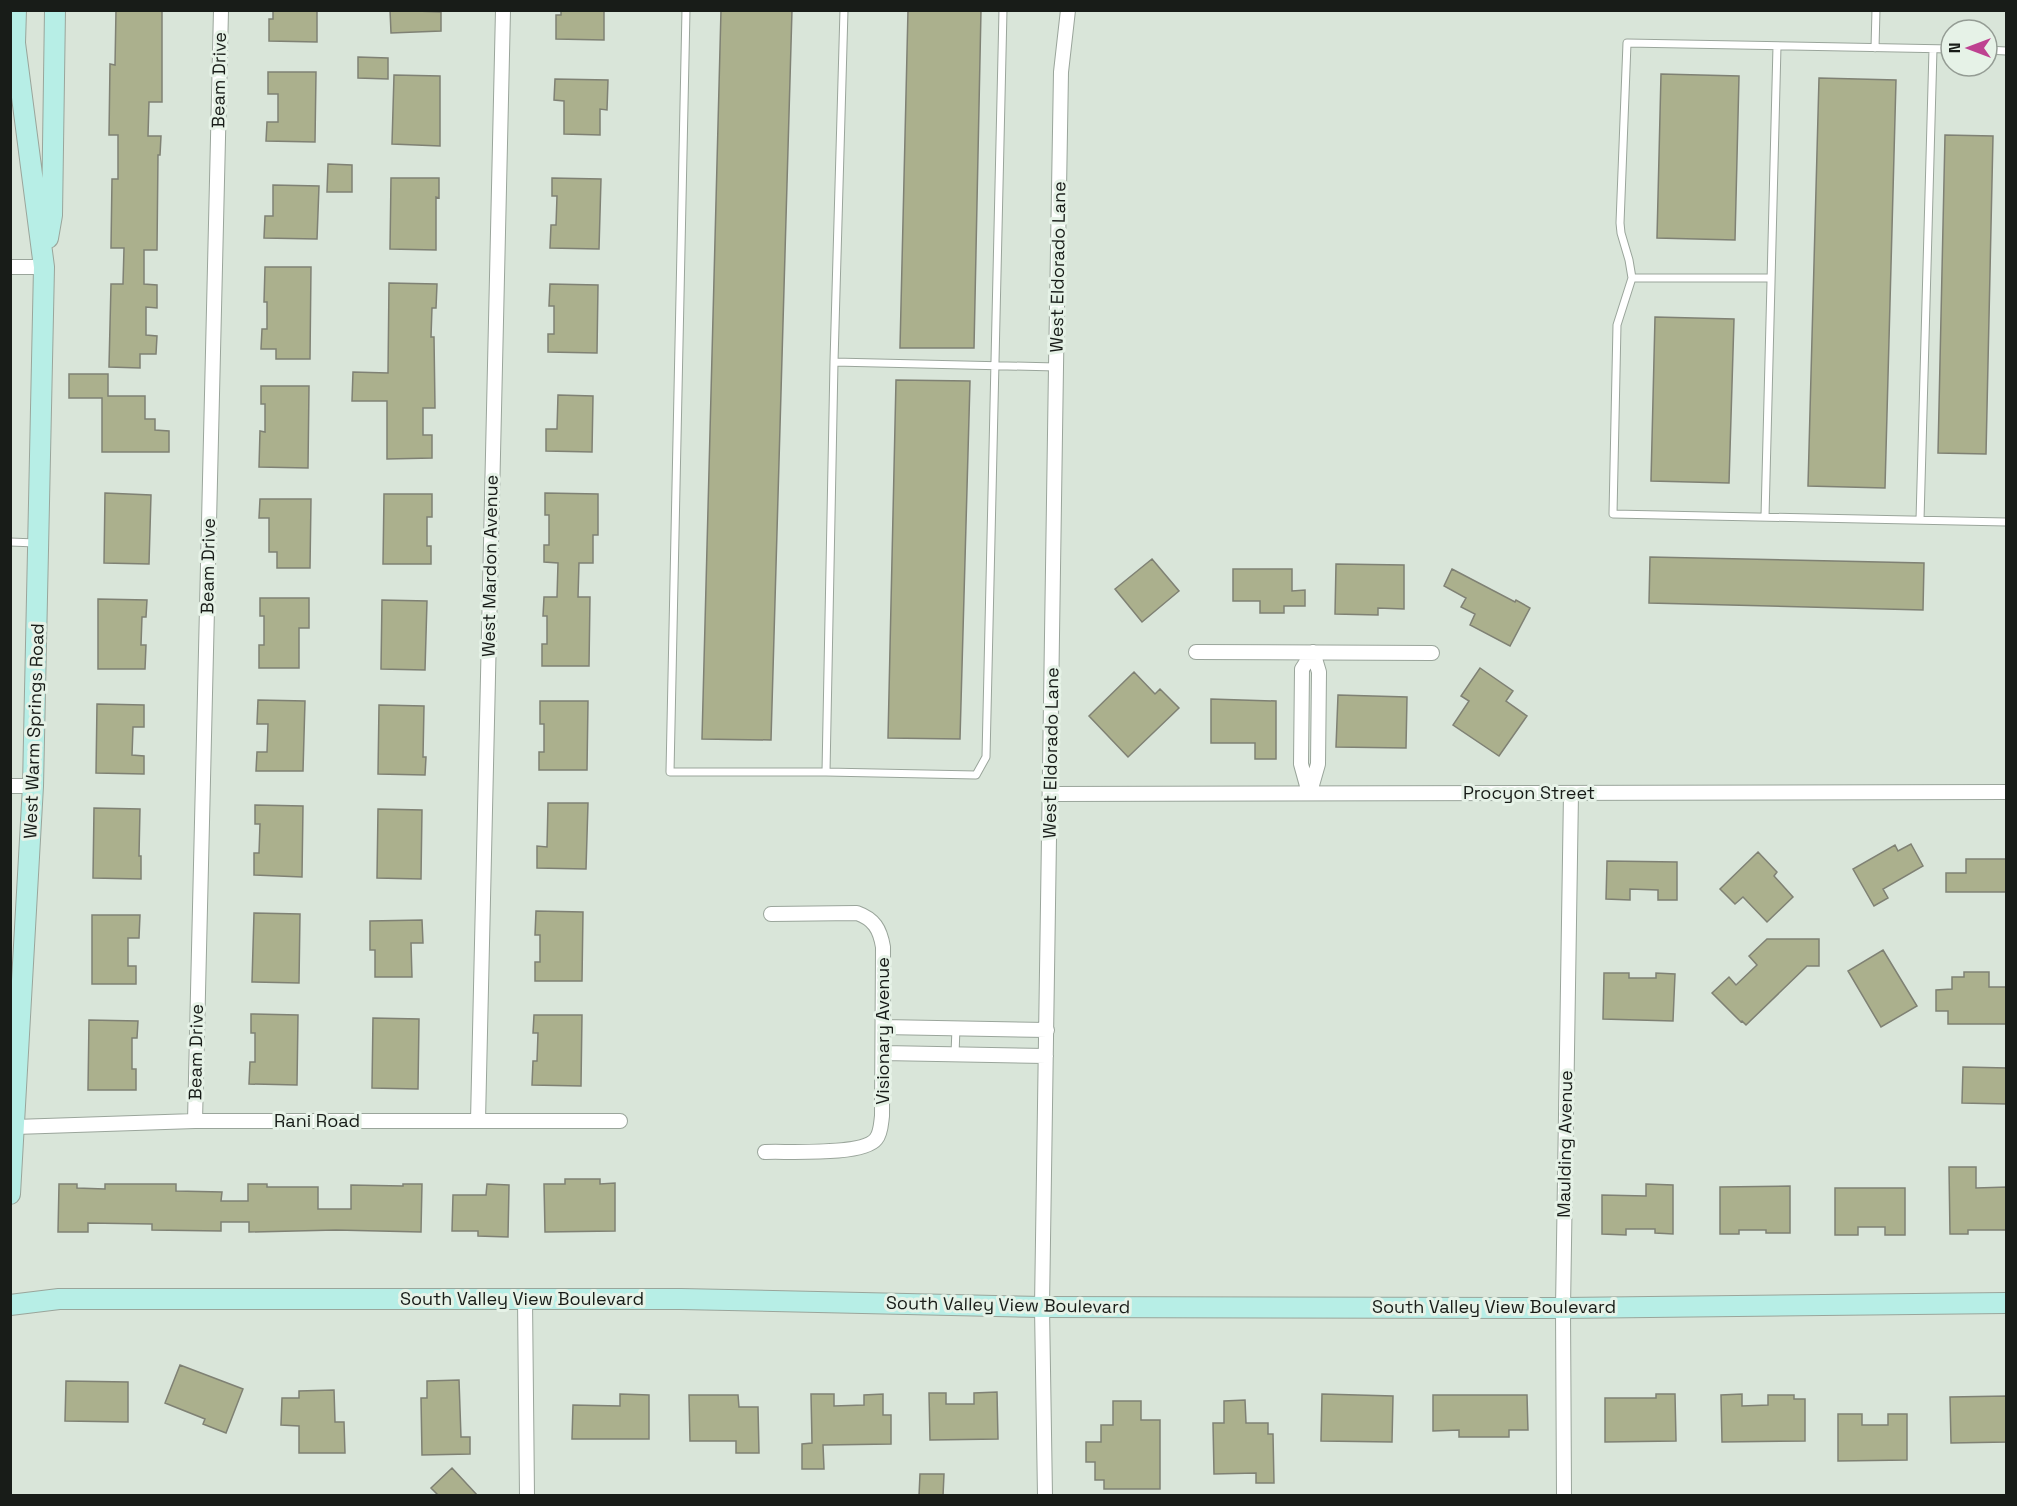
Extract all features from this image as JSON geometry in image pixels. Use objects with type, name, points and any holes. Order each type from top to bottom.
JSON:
[{"type":"main road","name":"West Warm Springs Road","points":[[16,10],[15,42],[44,267]]},
{"type":"main road","name":"West Warm Springs Road","points":[[10,1194],[33,786],[44,267],[52,215],[55,10]]},
{"type":"main road","name":"South Valley View Boulevard","points":[[10,1305],[59,1299],[681,1299],[1042,1307],[1563,1308],[2007,1304]]},
{"type":"street","name":"Beam Drive","points":[[195,1121],[220,10]]},
{"type":"street","name":"West Mardon Avenue","points":[[478,1121],[503,10]]},
{"type":"street","name":"West Eldorado Lane","points":[[1045,1496],[1042,1307],[1056,367],[1061,72],[1068,10]]},
{"type":"street","points":[[10,267],[44,267]]},
{"type":"street","points":[[1196,652],[1432,653]]},
{"type":"street","points":[[1310,793],[1301,764],[1302,669],[1313,652]]},
{"type":"street","points":[[10,786],[33,786]]},
{"type":"street","name":"Procyon Street","points":[[1051,794],[2007,792]]},
{"type":"street","name":"Maulding Avenue","points":[[1564,1496],[1563,1308],[1570,793]]},
{"type":"street","name":"Visionary Avenue","points":[[765,1152],[851,1150],[866,1147],[877,1139],[882,1116],[883,947],[881,934],[875,923],[857,913],[771,914]]},
{"type":"street","points":[[883,1027],[1047,1030]]},
{"type":"street","points":[[883,1053],[1046,1056]]},
{"type":"street","name":"Rani Road","points":[[15,1126],[195,1121],[620,1121]]},
{"type":"street","points":[[525,1299],[527,1496]]},
{"type":"lane","points":[[686,10],[670,772],[976,775],[986,757],[1003,10]]},
{"type":"lane","points":[[826,772],[844,10]]},
{"type":"lane","points":[[1875,48],[1876,10]]},
{"type":"lane","points":[[1939,49],[1627,42],[1620,224],[1632,278],[1617,325],[1613,514],[2007,522]]},
{"type":"lane","points":[[1765,517],[1777,46]]},
{"type":"lane","points":[[1920,520],[1933,49]]},
{"type":"lane","points":[[1632,278],[1771,278]]},
{"type":"lane","points":[[834,362],[1056,367]]},
{"type":"lane","points":[[10,542],[38,544]]},
{"type":"lane","points":[[955,1054],[956,1028]]},
{"type":"building","points":[[116,10],[162,10],[162,102],[149,102],[148,136],[161,136],[160,155],[158,155],[157,250],[144,250],[144,284],[157,285],[157,308],[146,307],[146,335],[157,336],[156,354],[140,354],[140,368],[109,367],[111,284],[123,284],[124,248],[111,248],[112,179],[118,179],[118,135],[109,135],[110,64],[115,65]]},
{"type":"building","points":[[273,10],[317,10],[317,42],[269,41],[269,19],[273,19]]},
{"type":"building","points":[[390,10],[441,12],[441,31],[391,33]]},
{"type":"building","points":[[561,10],[604,10],[604,40],[556,39],[556,15],[561,15]]},
{"type":"building","points":[[721,10],[792,10],[771,740],[702,739]]},
{"type":"building","points":[[908,10],[981,10],[974,348],[900,348]]},
{"type":"building","points":[[358,57],[388,58],[388,79],[358,78]]},
{"type":"building","points":[[268,72],[316,72],[315,142],[266,141],[267,122],[278,122],[278,94],[268,94]]},
{"type":"building","points":[[1661,74],[1739,76],[1735,240],[1657,238]]},
{"type":"building","points":[[394,75],[440,76],[440,146],[392,144]]},
{"type":"building","points":[[1819,78],[1896,80],[1885,488],[1808,486]]},
{"type":"building","points":[[555,79],[608,80],[607,110],[600,109],[600,135],[564,134],[564,101],[554,100]]},
{"type":"building","points":[[1945,135],[1993,136],[1986,454],[1938,453]]},
{"type":"building","points":[[328,164],[352,165],[352,192],[327,192]]},
{"type":"building","points":[[391,178],[439,178],[439,198],[436,197],[436,250],[390,249]]},
{"type":"building","points":[[552,178],[601,179],[599,249],[550,248],[551,225],[556,225],[557,196],[552,196]]},
{"type":"building","points":[[273,185],[319,186],[317,239],[264,238],[265,216],[273,216]]},
{"type":"building","points":[[265,267],[311,267],[310,359],[276,359],[276,349],[261,349],[262,329],[267,329],[267,302],[264,302]]},
{"type":"building","points":[[389,283],[437,284],[436,308],[432,308],[431,337],[434,337],[435,408],[423,408],[423,435],[432,435],[432,458],[387,459],[387,401],[352,401],[353,372],[388,373]]},
{"type":"building","points":[[550,284],[598,285],[597,353],[548,352],[548,334],[554,334],[554,306],[549,306]]},
{"type":"building","points":[[1655,317],[1734,319],[1729,483],[1651,481]]},
{"type":"building","points":[[69,374],[108,374],[108,396],[145,396],[145,419],[155,419],[155,430],[169,431],[169,452],[102,452],[102,398],[69,398]]},
{"type":"building","points":[[896,380],[970,381],[960,739],[888,738]]},
{"type":"building","points":[[261,386],[309,386],[308,468],[259,467],[260,431],[265,432],[265,404],[261,404]]},
{"type":"building","points":[[558,395],[593,396],[592,452],[546,451],[546,429],[557,429]]},
{"type":"building","points":[[105,493],[151,495],[149,564],[104,563]]},
{"type":"building","points":[[545,493],[598,494],[598,535],[593,535],[593,563],[579,563],[578,597],[590,597],[589,666],[542,666],[542,644],[547,644],[547,616],[543,616],[544,597],[557,597],[558,563],[544,562],[544,545],[549,545],[549,515],[545,515]]},
{"type":"building","points":[[384,494],[432,494],[432,517],[427,517],[427,546],[431,546],[431,564],[383,564]]},
{"type":"building","points":[[260,499],[311,499],[310,568],[277,568],[277,552],[269,552],[269,518],[259,518]]},
{"type":"building","points":[[1650,557],[1924,563],[1923,610],[1649,603]]},
{"type":"building","points":[[1152,559],[1179,591],[1142,622],[1115,589]]},
{"type":"building","points":[[1336,564],[1404,565],[1404,609],[1378,608],[1378,615],[1335,614]]},
{"type":"building","points":[[1233,569],[1292,569],[1292,591],[1305,590],[1305,606],[1284,606],[1284,613],[1260,613],[1260,601],[1233,601]]},
{"type":"building","points":[[1452,569],[1530,608],[1510,646],[1470,625],[1475,614],[1461,607],[1466,598],[1444,586]]},
{"type":"building","points":[[260,598],[309,598],[309,628],[299,628],[299,668],[259,668],[259,645],[264,645],[264,616],[260,616]]},
{"type":"building","points":[[98,599],[147,600],[146,617],[142,617],[141,645],[146,645],[145,669],[98,669]]},
{"type":"building","points":[[382,600],[427,601],[425,670],[381,669]]},
{"type":"building","points":[[1480,668],[1513,691],[1506,701],[1527,716],[1499,756],[1453,725],[1469,701],[1461,696]]},
{"type":"building","points":[[1134,672],[1155,694],[1160,689],[1179,708],[1128,757],[1089,716]]},
{"type":"building","points":[[1338,695],[1407,697],[1406,748],[1336,747]]},
{"type":"building","points":[[1211,699],[1276,701],[1276,759],[1255,759],[1255,743],[1211,743]]},
{"type":"building","points":[[258,700],[305,701],[303,771],[256,771],[257,752],[267,752],[268,724],[257,724]]},
{"type":"building","points":[[540,701],[588,701],[587,770],[539,770],[539,752],[544,752],[544,724],[540,724]]},
{"type":"building","points":[[97,704],[144,705],[144,727],[133,727],[132,755],[144,756],[144,774],[96,773]]},
{"type":"building","points":[[379,705],[424,706],[425,775],[378,774]]},
{"type":"building","points":[[548,803],[588,803],[586,869],[537,868],[537,846],[547,847]]},
{"type":"building","points":[[255,805],[303,806],[302,877],[254,875],[254,853],[259,853],[260,824],[255,824]]},
{"type":"building","points":[[94,808],[140,809],[141,879],[93,878]]},
{"type":"building","points":[[378,809],[422,810],[421,879],[377,878]]},
{"type":"building","points":[[1911,844],[1923,866],[1883,889],[1888,898],[1874,906],[1853,869],[1895,845],[1898,851]]},
{"type":"building","points":[[1758,852],[1777,872],[1774,876],[1793,897],[1767,922],[1743,897],[1735,904],[1720,889]]},
{"type":"building","points":[[1966,859],[2007,859],[2007,892],[1946,892],[1946,873],[1966,873]]},
{"type":"building","points":[[1607,861],[1677,862],[1677,900],[1658,900],[1658,890],[1630,889],[1630,900],[1606,899]]},
{"type":"building","points":[[536,911],[583,912],[582,981],[535,981],[535,962],[540,962],[540,935],[535,935]]},
{"type":"building","points":[[254,913],[300,914],[299,983],[252,982]]},
{"type":"building","points":[[92,915],[140,915],[139,938],[128,938],[128,966],[136,966],[136,984],[92,984]]},
{"type":"building","points":[[422,920],[423,943],[411,943],[412,977],[375,977],[375,950],[370,950],[370,921]]},
{"type":"building","points":[[1767,939],[1819,939],[1819,966],[1807,966],[1746,1025],[1712,993],[1729,977],[1736,985],[1757,965],[1749,956]]},
{"type":"building","points":[[1883,950],[1917,1006],[1881,1027],[1848,971]]},
{"type":"building","points":[[1964,972],[1989,972],[1989,987],[2007,987],[2007,1024],[1948,1024],[1948,1011],[1936,1011],[1936,990],[1952,989],[1952,977],[1964,977]]},
{"type":"building","points":[[1604,973],[1629,973],[1629,978],[1656,978],[1656,973],[1675,974],[1673,1021],[1603,1019]]},
{"type":"building","points":[[251,1014],[298,1015],[297,1085],[249,1084],[250,1062],[255,1062],[255,1033],[251,1033]]},
{"type":"building","points":[[534,1015],[582,1015],[581,1086],[532,1085],[533,1061],[537,1061],[538,1033],[533,1033]]},
{"type":"building","points":[[373,1018],[419,1019],[418,1089],[372,1088]]},
{"type":"building","points":[[89,1020],[138,1021],[137,1038],[132,1038],[132,1069],[136,1069],[136,1090],[88,1090]]},
{"type":"building","points":[[1963,1067],[2007,1068],[2007,1104],[1962,1103]]},
{"type":"building","points":[[1949,1167],[1976,1167],[1976,1188],[2007,1187],[2007,1230],[1968,1230],[1968,1234],[1950,1234]]},
{"type":"building","points":[[565,1179],[600,1179],[600,1184],[615,1183],[615,1231],[545,1232],[544,1184],[565,1184]]},
{"type":"building","points":[[59,1184],[77,1184],[77,1188],[105,1189],[105,1184],[176,1184],[176,1191],[222,1192],[221,1201],[248,1201],[248,1184],[267,1184],[267,1187],[318,1187],[318,1209],[351,1209],[351,1185],[422,1184],[421,1232],[336,1230],[249,1232],[249,1222],[221,1222],[221,1231],[152,1230],[152,1224],[88,1223],[88,1232],[58,1232]]},
{"type":"building","points":[[487,1184],[509,1185],[508,1237],[478,1236],[478,1231],[452,1231],[453,1195],[486,1195]]},
{"type":"building","points":[[1646,1184],[1673,1185],[1673,1234],[1655,1233],[1655,1229],[1626,1229],[1626,1235],[1602,1234],[1602,1195],[1646,1196]]},
{"type":"building","points":[[1790,1186],[1790,1233],[1739,1230],[1739,1234],[1720,1234],[1720,1187]]},
{"type":"building","points":[[1835,1188],[1905,1188],[1905,1235],[1885,1235],[1885,1227],[1858,1227],[1858,1235],[1835,1235]]},
{"type":"building","points":[[180,1365],[243,1389],[226,1433],[203,1424],[205,1419],[165,1403]]},
{"type":"building","points":[[459,1380],[461,1437],[470,1437],[470,1454],[422,1455],[421,1398],[427,1398],[427,1381]]},
{"type":"building","points":[[66,1381],[128,1382],[128,1422],[65,1421]]},
{"type":"building","points":[[334,1390],[335,1422],[344,1422],[345,1453],[299,1453],[299,1426],[281,1425],[282,1398],[299,1398],[299,1391]]},
{"type":"building","points":[[997,1392],[998,1439],[930,1440],[929,1393],[946,1393],[946,1404],[974,1404],[974,1393]]},
{"type":"building","points":[[620,1394],[649,1395],[649,1439],[572,1439],[573,1405],[620,1406]]},
{"type":"building","points":[[811,1394],[834,1394],[834,1406],[864,1405],[864,1395],[883,1394],[883,1415],[891,1415],[891,1444],[823,1445],[824,1469],[802,1469],[802,1444],[812,1443]]},
{"type":"building","points":[[1322,1394],[1393,1396],[1392,1442],[1321,1441]]},
{"type":"building","points":[[1656,1394],[1675,1394],[1676,1441],[1605,1442],[1605,1398],[1656,1398]]},
{"type":"building","points":[[1742,1394],[1742,1406],[1768,1405],[1768,1395],[1794,1395],[1794,1399],[1805,1399],[1805,1441],[1722,1442],[1721,1395]]},
{"type":"building","points":[[689,1395],[738,1395],[739,1407],[758,1407],[759,1453],[736,1453],[736,1441],[690,1441]]},
{"type":"building","points":[[1433,1395],[1527,1395],[1528,1430],[1509,1430],[1509,1437],[1459,1437],[1459,1430],[1433,1431]]},
{"type":"building","points":[[2007,1396],[2007,1442],[1951,1443],[1950,1397]]},
{"type":"building","points":[[1245,1400],[1246,1423],[1268,1423],[1268,1434],[1273,1434],[1274,1483],[1256,1483],[1256,1473],[1214,1474],[1213,1423],[1224,1423],[1224,1401]]},
{"type":"building","points":[[1113,1401],[1141,1401],[1141,1420],[1160,1420],[1160,1489],[1104,1489],[1104,1480],[1095,1480],[1095,1462],[1086,1462],[1086,1442],[1101,1442],[1101,1425],[1113,1425]]},
{"type":"building","points":[[1838,1414],[1862,1414],[1862,1425],[1888,1425],[1888,1414],[1907,1414],[1907,1460],[1838,1461]]},
{"type":"building","points":[[452,1468],[478,1496],[439,1496],[431,1488]]},
{"type":"building","points":[[920,1474],[944,1474],[943,1496],[919,1496]]}]
